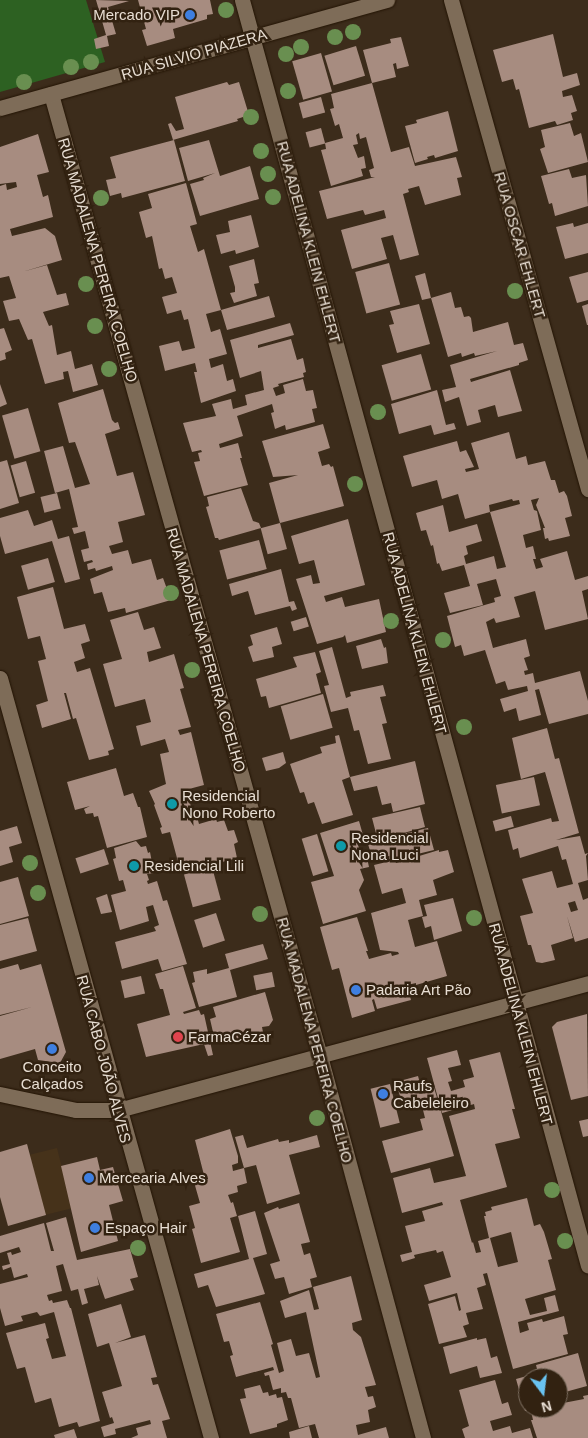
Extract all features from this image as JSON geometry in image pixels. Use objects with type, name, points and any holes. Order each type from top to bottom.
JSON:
[{"type":"street","name":"RUA ADELINA KLEIN EHLERT","points":[[242,0],[588,1266]]},
{"type":"street","name":"RUA SILVIO PIAZERA","points":[[0,108],[387,0]]},
{"type":"street","name":"RUA OSCAR EHLERT","points":[[451,0],[588,489]]},
{"type":"street","name":"RUA MADALENA PEREIRA COELHO","points":[[52,94],[320,1056],[423,1438]]},
{"type":"street","name":"RUA CABO JOÃO ALVES","points":[[0,678],[118,1110],[211,1438]]},
{"type":"street","points":[[0,1094],[76,1110],[118,1110],[588,983]]},
{"type":"shaded area","points":[[57,1148],[72,1208],[45,1215],[30,1155]]},
{"type":"green space","points":[[0,0],[86,0],[105,62],[0,92]]},
{"type":"building","points":[[96,0],[129,1],[108,7],[116,34],[107,36],[109,46],[96,49],[94,39],[106,35]]},
{"type":"building","points":[[138,0],[210,0],[213,14],[207,15],[207,19],[173,29],[175,38],[147,46],[142,30],[146,29]]},
{"type":"building","points":[[553,34],[563,77],[577,73],[580,85],[562,91],[563,97],[572,95],[577,111],[571,113],[573,120],[557,125],[555,121],[529,128],[519,89],[516,90],[513,79],[502,82],[493,50]]},
{"type":"building","points":[[401,37],[409,66],[397,69],[396,63],[393,64],[396,77],[372,83],[363,50],[391,43],[390,39]]},
{"type":"building","points":[[356,46],[365,76],[334,85],[324,56]]},
{"type":"building","points":[[321,53],[332,91],[303,100],[292,61]]},
{"type":"building","points":[[227,82],[229,85],[239,82],[249,115],[237,119],[238,121],[173,140],[168,124],[171,123],[176,131],[184,129],[175,97]]},
{"type":"building","points":[[372,83],[391,152],[409,147],[415,166],[456,157],[462,177],[457,178],[461,195],[425,205],[419,186],[408,189],[409,192],[403,194],[419,255],[400,260],[393,235],[381,238],[387,259],[352,269],[341,230],[386,218],[384,210],[365,215],[363,210],[327,219],[319,191],[375,177],[371,177],[369,170],[374,168],[366,137],[360,139],[359,133],[356,135],[358,144],[353,145],[358,158],[364,156],[366,168],[361,169],[363,176],[331,186],[321,150],[326,149],[325,143],[343,138],[339,124],[335,126],[330,109],[334,108],[331,94]]},
{"type":"building","points":[[321,97],[325,112],[303,118],[299,103]]},
{"type":"building","points":[[448,111],[458,151],[435,158],[434,155],[415,163],[405,126],[417,123],[416,120]]},
{"type":"building","points":[[570,123],[574,136],[581,133],[588,162],[548,173],[540,149],[545,147],[541,130]]},
{"type":"building","points":[[321,128],[325,143],[310,148],[306,132]]},
{"type":"building","points":[[38,134],[49,172],[37,175],[43,197],[48,195],[53,217],[10,229],[12,236],[45,228],[55,236],[62,260],[22,272],[47,265],[57,295],[66,293],[69,305],[43,312],[49,326],[52,325],[57,355],[71,351],[75,369],[92,364],[98,385],[73,392],[68,371],[63,372],[64,379],[45,384],[32,339],[28,340],[19,319],[9,321],[3,301],[16,298],[9,276],[0,278],[0,186],[6,184],[7,190],[17,187],[16,182],[0,184],[0,147]]},
{"type":"building","points":[[174,140],[185,181],[122,198],[121,193],[110,196],[106,180],[116,178],[110,157]]},
{"type":"building","points":[[209,140],[220,176],[250,166],[259,199],[200,216],[190,184],[204,180],[203,178],[215,173],[188,181],[179,148]]},
{"type":"building","points":[[569,169],[572,178],[586,175],[588,206],[555,216],[552,203],[549,204],[541,176]]},
{"type":"building","points":[[186,183],[197,224],[190,226],[198,252],[204,249],[221,310],[206,314],[211,332],[220,329],[227,354],[209,359],[211,368],[223,364],[227,381],[233,379],[236,391],[201,403],[194,372],[197,372],[195,363],[165,371],[159,346],[179,341],[182,351],[195,348],[188,319],[184,320],[181,310],[167,314],[162,297],[177,293],[172,277],[165,279],[162,268],[159,269],[152,236],[146,238],[139,212],[152,208],[148,194]]},
{"type":"building","points":[[251,215],[259,247],[236,254],[235,250],[221,254],[216,235],[230,232],[228,221]]},
{"type":"building","points":[[573,223],[574,227],[588,223],[588,253],[565,259],[556,227]]},
{"type":"building","points":[[254,259],[259,283],[254,284],[257,296],[234,303],[230,293],[235,292],[235,287],[229,266]]},
{"type":"building","points":[[389,263],[400,305],[366,314],[355,272]]},
{"type":"building","points":[[588,272],[588,300],[577,303],[569,277]]},
{"type":"building","points":[[425,273],[431,298],[422,300],[415,276]]},
{"type":"building","points":[[451,292],[455,308],[461,307],[464,317],[469,316],[471,318],[473,332],[508,322],[514,345],[523,343],[528,360],[519,363],[519,365],[470,379],[471,382],[510,370],[522,411],[498,417],[495,405],[478,410],[481,422],[467,426],[459,397],[445,402],[442,390],[456,387],[450,365],[497,351],[475,356],[474,353],[462,357],[461,353],[448,357],[431,298]]},
{"type":"building","points":[[269,296],[275,317],[227,330],[221,310]]},
{"type":"building","points":[[419,304],[430,344],[397,353],[389,325],[394,324],[390,311]]},
{"type":"building","points":[[588,304],[588,325],[587,325],[582,306]]},
{"type":"building","points":[[290,323],[294,335],[258,345],[258,348],[291,339],[297,360],[303,358],[306,372],[303,373],[304,377],[278,384],[279,386],[273,388],[276,396],[285,393],[283,385],[303,379],[306,391],[313,390],[317,408],[312,409],[315,422],[286,430],[285,425],[275,429],[271,413],[274,412],[272,404],[237,416],[243,436],[219,444],[220,448],[238,443],[242,458],[240,458],[248,485],[204,496],[194,462],[200,461],[198,453],[202,452],[201,450],[192,452],[183,423],[216,416],[212,404],[231,399],[233,409],[247,405],[245,395],[264,390],[261,371],[240,378],[230,340]]},
{"type":"building","points":[[4,328],[12,350],[5,353],[6,359],[0,361],[0,329]]},
{"type":"building","points":[[421,354],[431,390],[392,401],[382,365]]},
{"type":"building","points":[[0,384],[7,404],[0,407]]},
{"type":"building","points":[[103,389],[112,420],[115,423],[118,422],[120,429],[105,434],[117,476],[133,472],[145,515],[118,522],[123,542],[109,546],[112,554],[128,550],[132,564],[151,559],[157,580],[163,578],[171,600],[126,613],[125,608],[108,612],[102,592],[94,594],[90,579],[113,570],[112,566],[96,571],[95,568],[88,570],[87,564],[93,562],[92,560],[84,562],[81,550],[89,548],[85,531],[74,534],[72,528],[78,527],[69,489],[55,493],[44,451],[63,446],[75,488],[90,484],[75,442],[69,443],[58,403]]},
{"type":"building","points":[[437,390],[446,425],[454,423],[456,429],[434,435],[431,425],[399,434],[391,404]]},
{"type":"building","points":[[28,408],[40,451],[14,459],[2,415]]},
{"type":"building","points":[[323,424],[330,448],[318,452],[322,466],[329,464],[331,467],[333,466],[344,506],[280,523],[269,483],[298,475],[273,477],[262,441]]},
{"type":"building","points":[[509,432],[516,459],[526,456],[528,465],[545,461],[551,480],[555,480],[559,493],[564,491],[567,496],[572,516],[565,518],[570,536],[549,541],[548,538],[545,539],[543,528],[545,528],[536,505],[539,498],[531,500],[534,510],[537,511],[541,530],[523,535],[526,548],[533,546],[536,559],[533,559],[536,569],[543,567],[540,559],[567,551],[575,580],[588,576],[588,589],[582,591],[588,619],[545,630],[535,591],[514,597],[520,617],[496,623],[494,618],[486,622],[493,648],[526,639],[530,656],[524,658],[528,670],[524,671],[525,675],[533,673],[535,683],[580,671],[588,701],[588,714],[549,724],[539,689],[535,690],[541,715],[519,721],[516,708],[504,712],[500,699],[528,691],[527,686],[508,690],[505,681],[496,684],[485,650],[464,656],[461,645],[455,647],[447,616],[495,602],[494,598],[501,596],[496,579],[477,584],[483,605],[450,613],[444,593],[470,586],[464,565],[442,571],[439,563],[437,564],[433,545],[431,546],[426,530],[421,531],[416,513],[443,505],[449,532],[477,524],[482,541],[466,546],[468,554],[464,556],[466,564],[494,556],[497,569],[506,567],[490,512],[465,519],[458,494],[442,499],[437,480],[412,487],[403,456],[457,441],[460,452],[466,450],[474,467],[465,469],[466,472],[479,469],[471,443]],"holes":[[[512,499],[513,501],[519,500],[520,504],[490,512],[489,505]]]},
{"type":"building","points":[[7,460],[19,503],[0,509],[0,462]]},
{"type":"building","points":[[26,461],[35,493],[20,497],[11,465]]},
{"type":"building","points":[[241,488],[253,521],[259,523],[261,528],[219,540],[215,538],[206,507],[209,506],[207,497]]},
{"type":"building","points":[[57,493],[61,509],[44,513],[41,497]]},
{"type":"building","points":[[28,510],[34,526],[52,520],[58,539],[69,536],[80,579],[65,583],[52,541],[5,554],[0,536],[0,518]]},
{"type":"building","points":[[348,519],[365,585],[324,596],[326,602],[342,597],[345,607],[379,599],[386,632],[347,643],[345,635],[317,644],[296,579],[311,575],[313,584],[320,583],[314,560],[299,564],[291,536]]},
{"type":"building","points":[[280,523],[287,549],[268,554],[261,528]]},
{"type":"building","points":[[259,540],[267,569],[227,580],[219,551]]},
{"type":"building","points":[[48,558],[55,582],[28,590],[21,566]]},
{"type":"building","points":[[281,569],[289,602],[294,601],[297,609],[292,611],[290,606],[255,615],[248,591],[232,596],[229,584]]},
{"type":"building","points":[[53,587],[64,629],[85,624],[90,641],[81,644],[85,658],[74,662],[77,672],[90,668],[114,749],[108,751],[109,755],[89,760],[76,718],[73,719],[66,693],[64,693],[71,719],[42,728],[36,705],[48,701],[38,661],[46,659],[40,636],[28,639],[17,597]]},
{"type":"building","points":[[138,612],[144,630],[154,627],[161,648],[147,652],[149,662],[174,654],[184,688],[180,689],[191,727],[178,730],[180,735],[191,732],[204,785],[189,789],[190,791],[187,792],[193,814],[196,813],[199,824],[216,819],[217,822],[224,820],[228,831],[234,830],[238,842],[234,844],[237,858],[181,873],[170,832],[162,834],[160,828],[162,827],[149,791],[166,784],[160,754],[169,752],[165,739],[141,746],[136,726],[151,722],[145,699],[115,707],[103,664],[122,659],[110,620]]},
{"type":"building","points":[[306,617],[309,627],[294,631],[291,622]]},
{"type":"building","points":[[277,627],[282,644],[272,647],[274,657],[253,662],[248,647],[253,645],[250,635]]},
{"type":"building","points":[[381,639],[384,648],[386,647],[388,663],[362,669],[356,646]]},
{"type":"building","points":[[332,647],[346,698],[351,696],[350,692],[383,685],[386,696],[380,697],[387,723],[382,724],[391,759],[368,764],[359,730],[354,731],[348,708],[331,712],[324,686],[329,685],[319,651]]},
{"type":"building","points":[[315,652],[321,672],[316,674],[321,693],[269,708],[266,696],[261,697],[256,679],[297,667],[293,657]]},
{"type":"building","points":[[323,694],[333,728],[290,740],[281,706]]},
{"type":"building","points":[[547,728],[555,759],[559,758],[579,833],[556,840],[580,836],[585,854],[588,853],[586,856],[588,880],[578,883],[583,900],[588,898],[588,938],[575,942],[567,916],[573,938],[551,945],[555,960],[542,963],[536,962],[531,945],[528,945],[520,916],[533,913],[522,879],[552,871],[557,888],[573,884],[566,859],[562,860],[558,846],[520,858],[518,848],[513,850],[508,830],[551,818],[552,822],[559,821],[545,772],[521,779],[512,738]],"holes":[[[575,901],[578,910],[571,912],[568,903]]]},
{"type":"building","points":[[339,735],[350,777],[342,780],[353,815],[322,824],[314,802],[308,804],[304,792],[300,793],[290,764],[322,753],[320,747],[336,743],[335,736]]},
{"type":"building","points":[[283,752],[286,763],[279,768],[266,771],[262,758]]},
{"type":"building","points":[[415,761],[425,804],[393,812],[391,803],[382,805],[377,786],[354,791],[350,777]]},
{"type":"building","points":[[116,768],[124,796],[133,793],[138,807],[140,807],[147,837],[107,848],[98,816],[94,817],[93,813],[86,814],[84,809],[90,806],[75,810],[67,782]]},
{"type":"building","points":[[534,777],[540,805],[502,813],[496,785]]},
{"type":"building","points":[[420,807],[425,827],[386,838],[428,828],[434,850],[405,857],[373,861],[368,844],[378,841],[372,818]]},
{"type":"building","points":[[511,816],[514,827],[495,832],[493,821]]},
{"type":"building","points":[[359,821],[363,835],[356,838],[361,855],[366,853],[369,867],[360,869],[364,880],[359,890],[366,911],[323,924],[311,882],[334,876],[320,833]]},
{"type":"building","points":[[17,826],[22,843],[9,847],[13,862],[0,866],[0,831]]},
{"type":"building","points":[[317,834],[328,871],[313,876],[302,839]]},
{"type":"building","points":[[136,841],[141,847],[146,846],[148,853],[150,852],[154,873],[147,874],[149,880],[147,881],[148,884],[157,881],[163,901],[167,900],[187,964],[162,971],[158,959],[122,969],[115,942],[156,931],[154,927],[159,925],[153,905],[146,907],[149,921],[120,930],[111,895],[126,891],[123,880],[119,881],[113,859],[116,858],[114,848]]},
{"type":"building","points":[[104,849],[109,864],[80,873],[75,858]]},
{"type":"building","points":[[439,850],[439,852],[448,850],[454,872],[433,880],[437,895],[419,900],[423,916],[408,920],[415,947],[437,941],[447,976],[416,985],[416,983],[407,985],[411,1000],[377,1009],[374,999],[372,1000],[375,1011],[352,1018],[339,968],[332,970],[320,927],[357,917],[369,959],[391,953],[392,956],[399,954],[398,952],[380,950],[371,913],[406,903],[402,888],[382,894],[374,865],[395,860],[396,863]]},
{"type":"building","points":[[212,867],[221,900],[193,907],[184,875]]},
{"type":"building","points":[[18,877],[29,916],[0,924],[0,882]]},
{"type":"building","points":[[107,894],[112,912],[101,914],[96,898]]},
{"type":"building","points":[[453,898],[462,931],[434,940],[431,926],[425,928],[422,917],[427,916],[424,905]]},
{"type":"building","points":[[216,913],[225,941],[203,948],[194,920]]},
{"type":"building","points":[[28,918],[37,951],[0,961],[0,925]]},
{"type":"building","points":[[263,944],[268,959],[230,970],[237,997],[199,1007],[192,983],[195,982],[193,972],[207,969],[207,974],[229,968],[225,954]]},
{"type":"building","points":[[18,964],[20,970],[41,964],[66,1052],[60,1063],[38,1060],[35,1049],[0,1059],[0,1016],[32,1007],[0,1015],[0,969]]},
{"type":"building","points":[[183,966],[196,1008],[183,1012],[184,1014],[199,1010],[201,1015],[204,1014],[213,1055],[208,1056],[204,1044],[146,1057],[137,1024],[170,1015],[163,989],[160,989],[155,974]]},
{"type":"building","points":[[272,972],[275,987],[256,990],[253,976]]},
{"type":"building","points":[[141,976],[145,994],[125,998],[121,981]]},
{"type":"building","points":[[265,992],[273,1020],[269,1026],[262,1027],[263,1032],[237,1039],[236,1035],[215,1041],[210,1019],[216,1017],[213,1007]]},
{"type":"building","points":[[587,1014],[588,1096],[571,1100],[552,1027],[557,1022]]},
{"type":"building","points":[[457,1050],[461,1065],[448,1068],[452,1081],[448,1082],[451,1091],[465,1087],[463,1080],[474,1077],[469,1060],[500,1052],[515,1109],[512,1109],[520,1138],[495,1144],[507,1187],[460,1200],[476,1253],[481,1252],[478,1241],[489,1238],[484,1216],[486,1216],[485,1212],[492,1210],[491,1207],[527,1198],[534,1226],[540,1224],[544,1232],[552,1259],[548,1260],[556,1290],[525,1299],[530,1315],[547,1311],[544,1298],[555,1295],[559,1311],[518,1322],[520,1333],[529,1330],[527,1323],[542,1319],[543,1322],[564,1316],[568,1334],[563,1335],[568,1354],[513,1369],[487,1273],[483,1274],[486,1285],[477,1288],[483,1309],[466,1313],[469,1324],[463,1326],[467,1337],[439,1344],[428,1304],[455,1296],[459,1311],[461,1310],[457,1293],[429,1301],[424,1285],[451,1277],[443,1251],[437,1253],[436,1250],[414,1255],[415,1258],[402,1262],[400,1255],[412,1252],[405,1226],[425,1221],[422,1211],[443,1205],[442,1202],[402,1213],[393,1178],[430,1168],[434,1183],[466,1176],[449,1116],[475,1109],[474,1104],[442,1113],[427,1058]],"holes":[[[511,1232],[518,1262],[498,1267],[490,1238]]]},
{"type":"building","points":[[418,1076],[421,1087],[433,1084],[454,1156],[391,1173],[382,1141],[423,1130],[420,1119],[425,1118],[421,1102],[403,1107],[396,1082]]},
{"type":"building","points":[[390,1084],[400,1123],[380,1128],[371,1089]]},
{"type":"building","points":[[588,1119],[588,1136],[583,1137],[579,1121]]},
{"type":"building","points":[[230,1129],[238,1156],[238,1163],[232,1165],[233,1171],[244,1168],[247,1183],[237,1186],[238,1192],[228,1195],[231,1203],[233,1202],[237,1216],[230,1218],[240,1252],[201,1263],[192,1229],[195,1228],[189,1206],[200,1203],[194,1182],[205,1179],[195,1140]]},
{"type":"building","points":[[243,1135],[247,1148],[278,1139],[279,1142],[289,1140],[289,1143],[317,1135],[320,1147],[289,1155],[300,1194],[267,1204],[256,1165],[244,1168],[235,1137]]},
{"type":"building","points":[[27,1144],[46,1215],[8,1226],[0,1197],[0,1152]]},
{"type":"building","points":[[97,1157],[100,1170],[113,1167],[123,1201],[109,1205],[118,1241],[81,1252],[61,1166]]},
{"type":"building","points":[[299,1203],[310,1242],[301,1244],[304,1255],[310,1253],[317,1277],[310,1279],[312,1287],[289,1294],[284,1277],[275,1279],[270,1264],[280,1261],[264,1213],[278,1207],[279,1209]]},
{"type":"building","points":[[255,1211],[267,1254],[253,1258],[265,1294],[216,1307],[208,1285],[198,1288],[194,1274],[249,1259],[238,1216]]},
{"type":"building","points":[[66,1217],[77,1260],[130,1249],[138,1277],[130,1279],[134,1290],[105,1299],[97,1276],[99,1285],[84,1289],[88,1303],[82,1305],[78,1289],[71,1291],[63,1264],[56,1266],[62,1291],[47,1295],[49,1301],[52,1300],[53,1303],[67,1300],[71,1308],[100,1421],[79,1427],[77,1422],[59,1427],[51,1398],[35,1403],[25,1367],[17,1369],[6,1333],[45,1323],[49,1338],[46,1339],[52,1359],[66,1356],[54,1312],[40,1316],[37,1312],[21,1316],[23,1321],[5,1326],[0,1308],[0,1284],[28,1277],[27,1274],[14,1278],[11,1267],[3,1270],[2,1266],[10,1264],[7,1253],[11,1252],[12,1255],[21,1252],[19,1247],[0,1253],[0,1236],[44,1223],[51,1251],[54,1251],[46,1223]]},
{"type":"building","points":[[351,1276],[362,1320],[352,1323],[353,1330],[361,1337],[376,1385],[365,1387],[368,1397],[373,1396],[376,1407],[368,1410],[370,1422],[356,1425],[358,1435],[386,1427],[389,1438],[319,1438],[315,1424],[299,1428],[291,1398],[288,1398],[286,1392],[281,1393],[281,1388],[273,1390],[269,1375],[265,1376],[264,1373],[274,1370],[273,1367],[236,1377],[230,1356],[233,1355],[229,1341],[224,1342],[216,1314],[260,1302],[273,1344],[271,1345],[279,1373],[284,1371],[277,1343],[291,1339],[296,1356],[309,1353],[316,1378],[320,1377],[306,1312],[285,1318],[280,1301],[309,1290],[314,1310],[319,1309],[313,1287]]},
{"type":"building","points":[[121,1304],[131,1337],[115,1343],[145,1335],[157,1377],[151,1378],[153,1385],[158,1384],[170,1419],[162,1421],[167,1438],[131,1438],[138,1435],[136,1428],[151,1424],[150,1420],[115,1429],[116,1434],[104,1437],[101,1427],[114,1423],[112,1417],[110,1418],[102,1392],[122,1386],[109,1343],[97,1347],[88,1314]]},
{"type":"building","points":[[477,1338],[477,1340],[486,1338],[491,1358],[497,1356],[502,1373],[480,1378],[477,1366],[450,1374],[443,1347]]},
{"type":"building","points":[[578,1353],[587,1386],[568,1391],[568,1368],[537,1368],[536,1365]]},
{"type":"building","points":[[495,1380],[502,1404],[508,1402],[512,1415],[490,1421],[493,1431],[510,1426],[512,1433],[530,1428],[533,1438],[465,1438],[462,1429],[469,1426],[459,1390]]},
{"type":"building","points":[[260,1385],[263,1393],[268,1392],[269,1396],[276,1394],[277,1398],[282,1397],[288,1420],[277,1424],[277,1427],[250,1434],[240,1399],[246,1398],[244,1389]]},
{"type":"building","points":[[588,1395],[588,1438],[537,1438],[531,1420],[533,1420],[533,1418],[568,1418],[568,1402],[584,1399],[583,1396]]},
{"type":"building","points":[[309,1426],[312,1438],[290,1438],[289,1432]]},
{"type":"building","points":[[74,1429],[77,1438],[55,1438],[54,1435]]},
{"type":"place","name":"Mercado VIP","points":[[190,15]]},
{"type":"place","name":"Residencial Nono Roberto","points":[[172,804]]},
{"type":"place","name":"Residencial Nona Luci","points":[[341,846]]},
{"type":"place","name":"Residencial Lili","points":[[134,866]]},
{"type":"place","name":"Padaria Art Pão","points":[[356,990]]},
{"type":"place","name":"FarmaCézar","points":[[178,1037]]},
{"type":"place","name":"Conceito Calçados","points":[[52,1049]]},
{"type":"place","name":"Raufs Cabeleleiro","points":[[383,1094]]},
{"type":"place","name":"Mercearia Alves","points":[[89,1178]]},
{"type":"place","name":"Espaço Hair","points":[[95,1228]]}]
